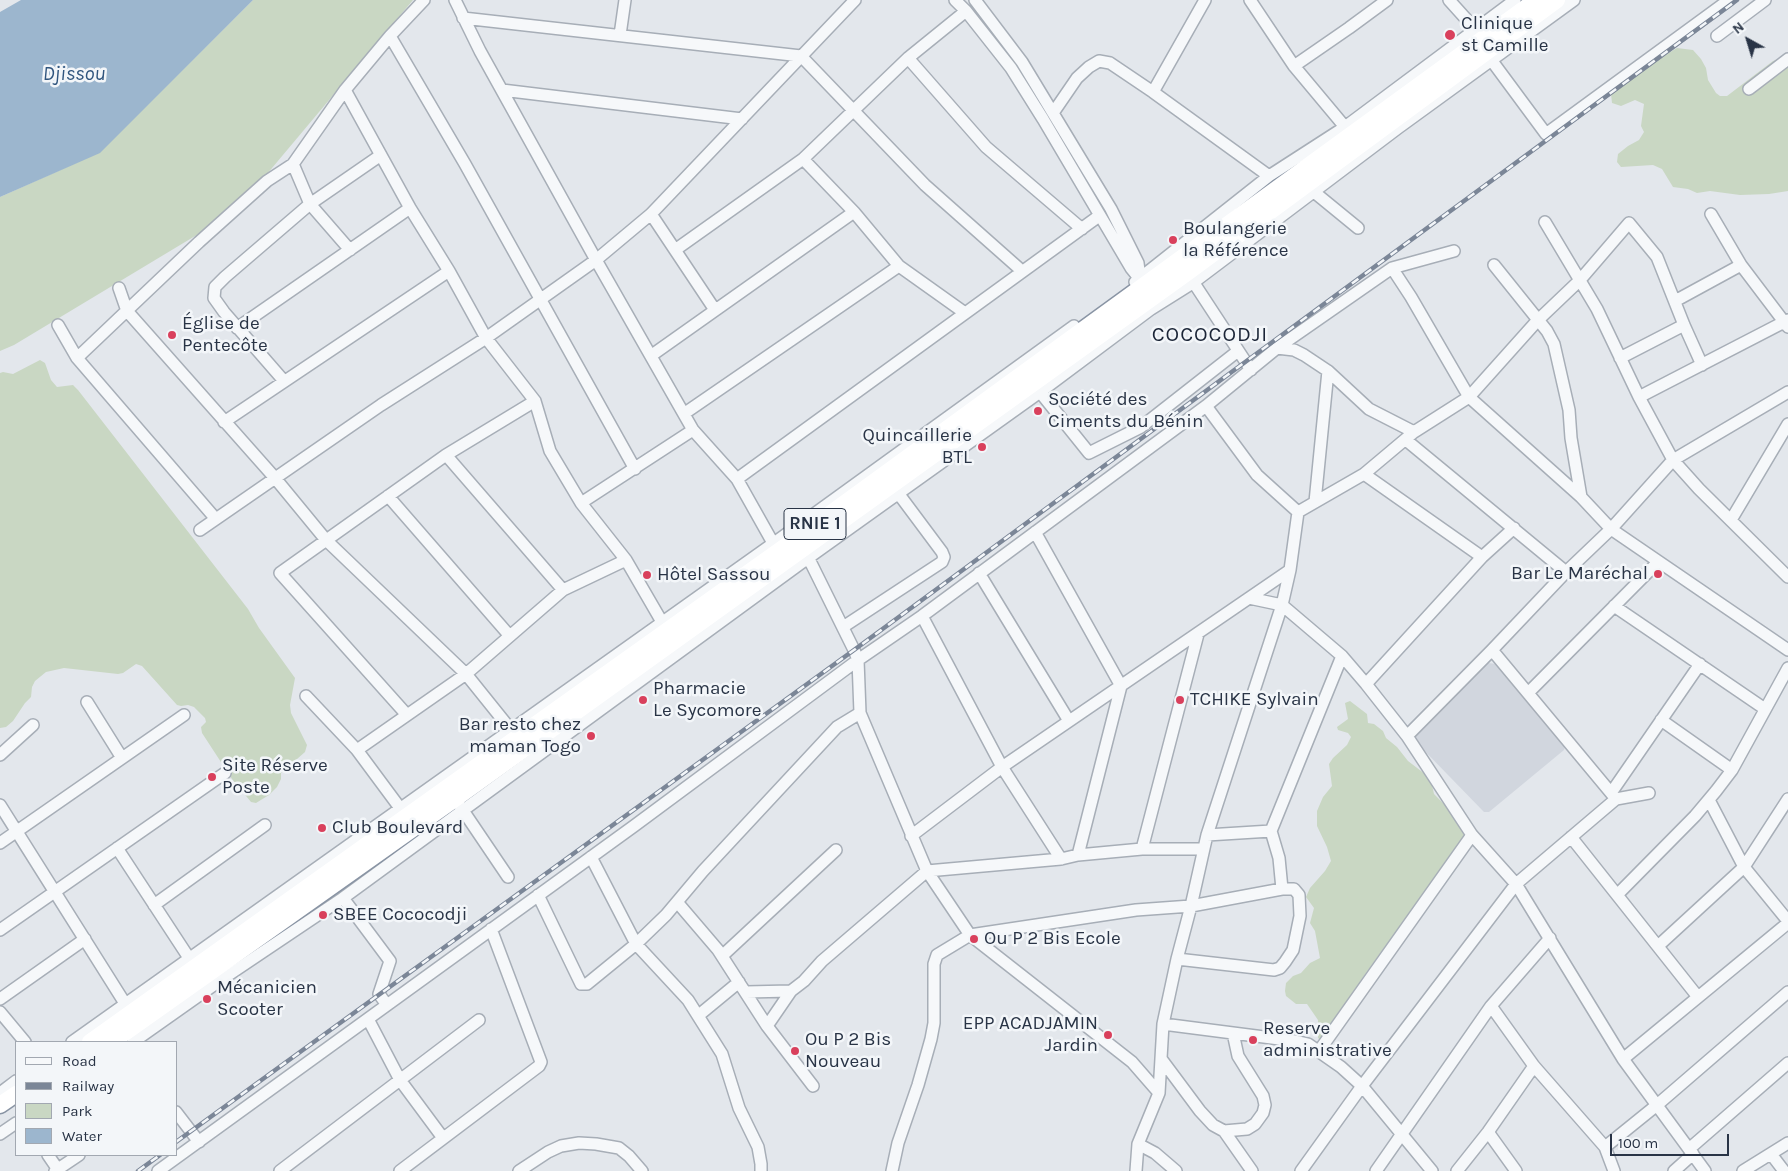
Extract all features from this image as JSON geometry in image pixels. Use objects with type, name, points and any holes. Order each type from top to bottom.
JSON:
[{"type":"highway","name":"RNIE 1","points":[[1186,272],[1536,0]]},
{"type":"highway","name":"RNIE 1","points":[[91,1041],[1150,291],[1186,272],[1557,0]]},
{"type":"highway","name":"RNIE 1","points":[[113,1041],[459,804],[806,554],[1150,291]]},
{"type":"highway","points":[[0,1105],[15,1095]]},
{"type":"highway","points":[[0,1119],[15,1109]]},
{"type":"street","points":[[77,358],[267,181],[293,164],[345,90],[390,36],[424,0]]},
{"type":"street","points":[[455,0],[502,90],[596,260],[652,355],[693,430],[737,479],[773,543]]},
{"type":"street","points":[[620,35],[625,0]]},
{"type":"street","points":[[200,530],[381,406],[486,338],[596,260],[651,214],[855,0]]},
{"type":"street","points":[[955,0],[966,11],[1015,76],[1043,119],[1131,268],[1150,291]]},
{"type":"street","points":[[975,0],[1022,62],[1111,209],[1150,291]]},
{"type":"street","points":[[1153,92],[1205,0]]},
{"type":"street","points":[[1250,0],[1294,66],[1345,127]]},
{"type":"street","points":[[1294,66],[1387,0]]},
{"type":"street","points":[[1449,0],[1476,30]]},
{"type":"street","points":[[1159,1093],[1132,1062],[970,935],[927,872],[860,713],[858,660],[844,627],[806,554],[898,493],[1040,392],[1150,291],[1269,176],[1345,127],[1515,0]]},
{"type":"street","points":[[73,1041],[773,543],[1150,291],[1186,272],[1314,192],[1398,128],[1574,0]]},
{"type":"street","points":[[1492,60],[1546,134],[1729,0]]},
{"type":"street","points":[[1716,36],[1757,2]]},
{"type":"street","points":[[675,250],[803,159],[908,58],[966,11]]},
{"type":"street","points":[[463,18],[801,56],[925,185],[1022,271]]},
{"type":"street","points":[[390,36],[465,164],[635,469]]},
{"type":"street","points":[[908,58],[986,147],[1082,229]]},
{"type":"street","points":[[1748,89],[1788,59]]},
{"type":"street","points":[[1053,113],[1077,78],[1099,61],[1110,63],[1269,176]]},
{"type":"street","points":[[345,90],[410,208],[449,271],[486,338],[535,401],[550,451],[581,503],[626,560],[662,622]]},
{"type":"street","points":[[502,90],[742,119]]},
{"type":"street","points":[[284,381],[237,328],[214,298],[215,287],[224,277],[310,204],[381,155]]},
{"type":"street","points":[[803,159],[854,212],[898,266],[965,313]]},
{"type":"street","points":[[293,164],[310,204],[350,250]]},
{"type":"street","points":[[1314,192],[1358,228]]},
{"type":"street","points":[[237,328],[410,208]]},
{"type":"street","points":[[652,355],[854,212]]},
{"type":"street","points":[[651,214],[715,310]]},
{"type":"street","points":[[1639,398],[1787,323],[1740,266],[1711,214]]},
{"type":"street","points":[[737,479],[1099,216]]},
{"type":"street","points":[[1545,222],[1580,280],[1639,398],[1673,460],[1699,489],[1788,577]]},
{"type":"street","points":[[1298,512],[1364,474],[1410,436],[1469,397],[1537,320],[1580,280],[1629,223],[1657,256],[1684,326],[1702,365]]},
{"type":"street","points":[[165,1169],[198,1142],[591,857],[858,660],[922,616],[1206,406],[1277,348],[1392,268],[1454,251]]},
{"type":"street","points":[[1494,265],[1547,331],[1554,344],[1570,410],[1570,438],[1581,497]]},
{"type":"street","points":[[685,413],[898,266]]},
{"type":"street","points":[[1675,301],[1740,266]]},
{"type":"street","points":[[1392,268],[1469,397],[1581,497],[1611,529],[1788,650]]},
{"type":"street","points":[[224,422],[449,271]]},
{"type":"street","points":[[1186,272],[1251,370]]},
{"type":"street","points":[[119,288],[127,311],[326,540],[466,674],[511,730]]},
{"type":"street","points":[[58,325],[77,358],[215,518]]},
{"type":"street","points":[[1620,358],[1684,326]]},
{"type":"street","points":[[1277,348],[1294,350],[1328,371],[1369,409],[1410,436],[1566,572]]},
{"type":"street","points":[[1040,392],[1089,453],[1141,427],[1238,351]]},
{"type":"street","points":[[1315,502],[1328,371]]},
{"type":"street","points":[[1407,736],[1566,572],[1611,529],[1673,460],[1788,392]]},
{"type":"street","points":[[407,715],[280,573],[446,455],[535,401]]},
{"type":"street","points":[[1206,406],[1257,474],[1298,512]]},
{"type":"street","points":[[581,503],[693,430]]},
{"type":"street","points":[[1730,520],[1786,432]]},
{"type":"street","points":[[446,455],[563,590]]},
{"type":"street","points":[[1364,474],[1482,557]]},
{"type":"street","points":[[844,627],[942,562],[944,557],[942,552],[898,493]]},
{"type":"street","points":[[388,496],[509,635]]},
{"type":"street","points":[[1136,1171],[1138,1144],[1159,1093],[1163,1024],[1203,849],[1282,606],[1290,570],[1298,512]]},
{"type":"street","points":[[1366,684],[1482,557],[1514,528]]},
{"type":"street","points":[[1035,532],[1121,686],[1078,855]]},
{"type":"street","points":[[357,750],[466,674],[563,590],[626,560]]},
{"type":"street","points":[[1528,693],[1658,562]]},
{"type":"street","points":[[911,836],[1002,767],[1290,570]]},
{"type":"street","points":[[979,573],[1069,721]]},
{"type":"street","points":[[1250,598],[1282,606],[1342,656],[1366,684],[1407,736],[1472,835],[1516,884],[1623,1059],[1705,1171]]},
{"type":"street","points":[[1614,606],[1765,709]]},
{"type":"street","points":[[922,616],[1002,767],[1061,859]]},
{"type":"street","points":[[1142,850],[1198,634]]},
{"type":"street","points":[[1492,650],[1614,796]]},
{"type":"street","points":[[1282,889],[1279,858],[1271,831],[1342,656]]},
{"type":"street","points":[[1301,1171],[1362,1086],[1516,884],[1571,837],[1614,796],[1661,720],[1700,664]]},
{"type":"street","points":[[1617,895],[1709,800],[1732,770],[1788,668]]},
{"type":"street","points":[[306,696],[357,750],[400,808]]},
{"type":"street","points":[[88,702],[122,758]]},
{"type":"street","points":[[538,895],[581,984],[587,984],[636,944],[666,915],[703,871],[838,727],[860,713]]},
{"type":"street","points":[[0,843],[184,715]]},
{"type":"street","points":[[1661,720],[1732,770]]},
{"type":"street","points":[[0,755],[33,725]]},
{"type":"street","points":[[0,930],[225,773]]},
{"type":"street","points":[[1614,796],[1649,793]]},
{"type":"street","points":[[1658,946],[1744,867],[1788,799]]},
{"type":"street","points":[[1623,1059],[1788,922],[1744,867],[1709,800]]},
{"type":"street","points":[[134,1041],[343,898],[459,804],[508,877]]},
{"type":"street","points":[[0,805],[126,1005]]},
{"type":"street","points":[[154,905],[265,825]]},
{"type":"street","points":[[1207,835],[1271,831]]},
{"type":"street","points":[[1320,1050],[1472,835]]},
{"type":"street","points":[[1571,837],[1698,997]]},
{"type":"street","points":[[117,848],[189,958]]},
{"type":"street","points":[[767,1026],[791,991],[927,872],[1061,859],[1078,855],[1142,850],[1203,849]]},
{"type":"street","points":[[722,956],[836,850]]},
{"type":"street","points":[[591,857],[636,944],[677,987],[699,1015],[726,1061],[739,1108],[758,1147],[761,1171]]},
{"type":"street","points":[[892,1171],[898,1143],[932,1040],[934,1023],[934,964],[937,955],[970,935],[1136,910],[1191,906],[1282,889],[1294,889],[1299,895],[1300,916],[1293,950],[1280,968],[1274,970],[1177,959]]},
{"type":"street","points":[[343,898],[390,961],[379,994],[387,1005]]},
{"type":"street","points":[[677,902],[722,956],[767,1026],[813,1086]]},
{"type":"street","points":[[400,1171],[539,1066],[540,1062],[491,929]]},
{"type":"street","points":[[1376,1171],[1492,1006],[1550,938]]},
{"type":"street","points":[[0,999],[84,939]]},
{"type":"street","points":[[699,1015],[739,982]]},
{"type":"street","points":[[746,992],[791,991]]},
{"type":"street","points":[[1605,1148],[1788,992]]},
{"type":"street","points":[[1492,1006],[1534,1066],[1605,1148],[1614,1171]]},
{"type":"street","points":[[0,1012],[24,1041]]},
{"type":"street","points":[[368,1019],[400,1080],[442,1138]]},
{"type":"street","points":[[280,1171],[479,1020]]},
{"type":"street","points":[[1163,1024],[1295,1041],[1308,1044],[1320,1050],[1362,1086],[1432,1171]]},
{"type":"street","points":[[1224,1131],[1247,1129],[1255,1124],[1264,1105],[1263,1096],[1238,1056],[1233,1033]]},
{"type":"street","points":[[1162,1060],[1200,1111],[1213,1125],[1224,1131],[1252,1171]]},
{"type":"street","points":[[1674,1171],[1691,1151],[1788,1063]]},
{"type":"street","points":[[1457,1171],[1488,1132],[1534,1066]]},
{"type":"street","points":[[0,1093],[15,1082]]},
{"type":"street","points":[[178,1115],[198,1142]]},
{"type":"street","points":[[0,1134],[15,1124]]},
{"type":"street","points":[[1488,1132],[1516,1171]]},
{"type":"street","points":[[518,1171],[561,1146],[579,1143],[619,1148],[642,1171]]},
{"type":"street","points":[[1743,1171],[1788,1143]]},
{"type":"street","points":[[1138,1144],[1155,1153],[1176,1171]]},
{"type":"street","points":[[1772,1154],[1784,1171]]},
{"type":"street","points":[[49,1156],[58,1170],[78,1156]]},
{"type":"shaded area","points":[[1488,663],[1496,664],[1566,744],[1564,750],[1489,812],[1484,812],[1414,740],[1415,734]]},
{"type":"green space","points":[[253,0],[413,0],[267,174],[210,227],[14,345],[0,351],[0,197],[100,152]]},
{"type":"green space","points":[[1677,48],[1693,50],[1701,59],[1706,68],[1708,80],[1720,96],[1727,96],[1773,61],[1788,55],[1788,191],[1740,195],[1710,191],[1697,193],[1688,189],[1673,187],[1662,169],[1653,165],[1621,167],[1617,162],[1618,154],[1639,140],[1644,132],[1641,126],[1644,104],[1635,100],[1621,106],[1612,103],[1611,94],[1657,60]]},
{"type":"green space","points":[[40,360],[45,363],[51,380],[57,387],[73,385],[78,390],[248,609],[259,628],[295,678],[290,705],[291,713],[307,745],[305,752],[281,773],[281,779],[277,787],[269,795],[256,803],[251,802],[232,779],[202,733],[201,727],[206,722],[205,718],[194,707],[177,705],[142,666],[136,664],[123,673],[118,674],[64,668],[46,672],[35,681],[31,697],[13,721],[6,727],[0,728],[0,373],[13,374]]},
{"type":"green space","points":[[1350,701],[1367,714],[1368,723],[1374,724],[1383,731],[1386,738],[1397,747],[1408,761],[1425,774],[1432,785],[1434,794],[1447,807],[1467,834],[1402,928],[1389,941],[1361,980],[1353,1000],[1323,1042],[1318,1038],[1318,1020],[1307,1004],[1296,1004],[1286,996],[1285,991],[1286,983],[1293,976],[1301,973],[1310,963],[1320,958],[1315,931],[1310,923],[1314,908],[1306,897],[1310,888],[1331,861],[1317,826],[1317,811],[1323,797],[1332,786],[1329,764],[1347,745],[1351,737],[1348,733],[1338,730],[1337,727],[1348,719],[1345,703]]},
{"type":"water","name":"Djissou","points":[[21,0],[253,0],[100,153],[0,197],[0,12]]},
{"type":"railway","points":[[178,1141],[854,650],[1737,0]]},
{"type":"railway","points":[[138,1171],[159,1156]]},
{"type":"place","name":"Clinique st Camille","points":[[1450,35]]},
{"type":"place","name":"Boulangerie la Référence","points":[[1173,240]]},
{"type":"place","name":"Église de Pentecôte","points":[[172,335]]},
{"type":"place","name":"Société des Ciments du Bénin","points":[[1038,411]]},
{"type":"place","name":"Quincaillerie BTL","points":[[982,447]]},
{"type":"place","name":"Bar Le Maréchal","points":[[1658,574]]},
{"type":"place","name":"Hôtel Sassou","points":[[647,575]]},
{"type":"place","name":"Pharmacie Le Sycomore","points":[[643,700]]},
{"type":"place","name":"TCHIKE Sylvain","points":[[1180,700]]},
{"type":"place","name":"Bar resto chez maman Togo","points":[[591,736]]},
{"type":"place","name":"Site Réserve Poste","points":[[212,777]]},
{"type":"place","name":"Club Boulevard","points":[[322,828]]},
{"type":"place","name":"SBEE Cococodji","points":[[323,915]]},
{"type":"place","name":"Ou P 2 Bis Ecole","points":[[974,939]]},
{"type":"place","name":"Mécanicien Scooter","points":[[207,999]]},
{"type":"place","name":"EPP ACADJAMIN Jardin","points":[[1108,1035]]},
{"type":"place","name":"Reserve administrative","points":[[1253,1040]]},
{"type":"place","name":"Ou P 2 Bis Nouveau","points":[[795,1051]]},
{"type":"district","name":"COCOCODJI","points":[[1210,335]]}]
